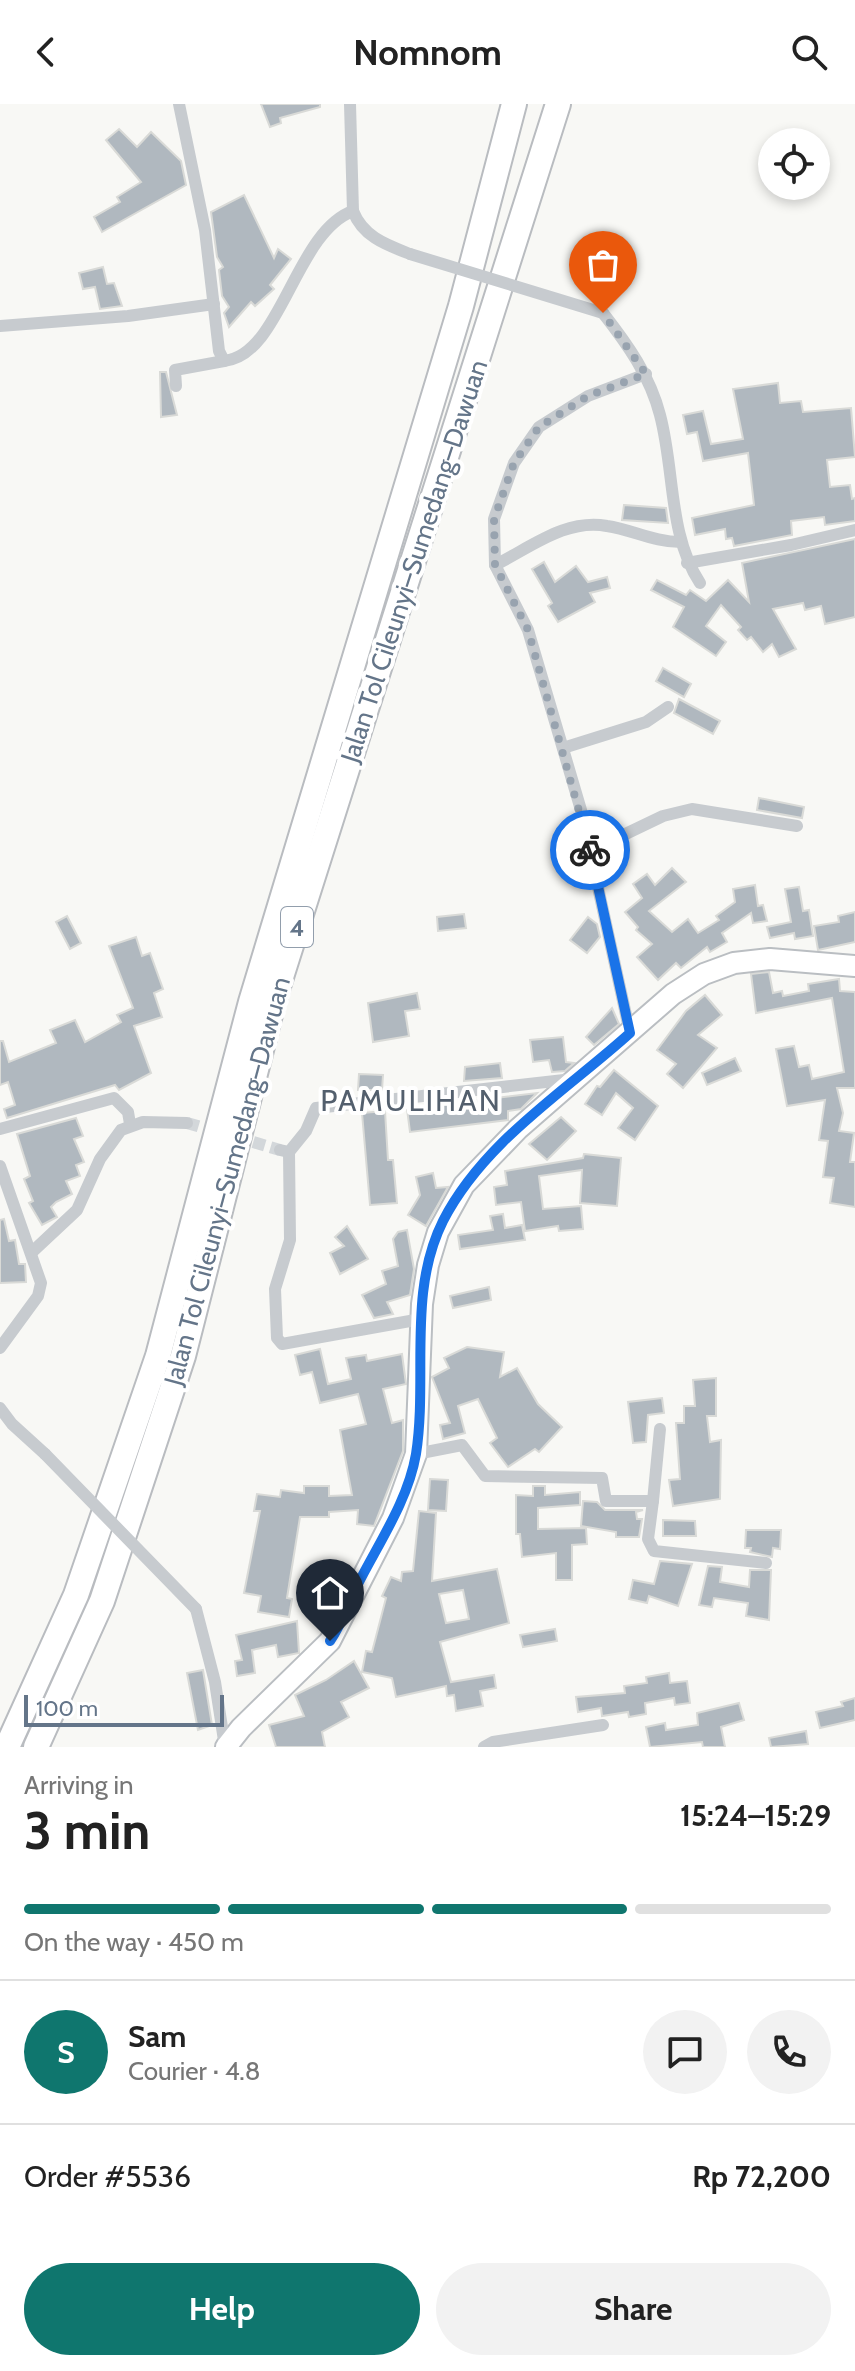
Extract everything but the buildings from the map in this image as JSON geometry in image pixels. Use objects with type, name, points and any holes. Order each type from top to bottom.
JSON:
[{"type":"highway","name":"Jalan Tol Cileunyi–Sumedang–Dawuan","points":[[7,1747],[76,1595],[158,1356],[251,1002],[461,306],[514,104]]},
{"type":"highway","name":"Jalan Tol Cileunyi–Sumedang–Dawuan","points":[[36,1747],[102,1601],[183,1356],[274,999],[558,104]]},
{"type":"main road","points":[[226,1747],[241,1728],[316,1657],[337,1631],[393,1518],[416,1454],[421,1319],[432,1248],[464,1185],[518,1129],[688,983],[734,963],[770,959],[855,966]]},
{"type":"street","points":[[179,104],[205,230],[219,351],[224,361]]},
{"type":"street","points":[[350,104],[353,211],[357,220],[375,239],[410,254],[603,313],[646,374],[660,416],[681,542],[687,563],[700,583]]},
{"type":"street","points":[[176,386],[175,370],[236,357],[262,335],[318,240],[330,224],[353,211]]},
{"type":"street","points":[[0,326],[128,316],[214,304]]},
{"type":"street","points":[[630,1033],[590,851],[563,748],[528,630],[495,565],[494,519],[514,463],[539,427],[588,396],[646,374]]},
{"type":"street","points":[[495,565],[575,525],[603,525],[650,540],[681,542]]},
{"type":"street","points":[[687,563],[855,530]]},
{"type":"street","points":[[563,748],[646,722],[668,707]]},
{"type":"street","points":[[590,851],[663,816],[692,809],[797,826]]},
{"type":"street","points":[[421,1319],[282,1344],[277,1338],[275,1289],[290,1240],[284,1151],[306,1131],[316,1108],[577,1078]]},
{"type":"street","points":[[0,1129],[114,1098],[128,1112],[130,1124]]},
{"type":"street","points":[[31,1253],[77,1210],[100,1159],[121,1130],[130,1124],[187,1123]]},
{"type":"street","points":[[0,1166],[41,1283],[38,1296],[0,1348]]},
{"type":"street","points":[[0,1408],[12,1424],[196,1609],[215,1682],[226,1747]]},
{"type":"street","points":[[660,1429],[648,1539],[654,1551],[766,1563]]},
{"type":"street","points":[[416,1454],[462,1445],[485,1476],[601,1477],[606,1501],[653,1501]]},
{"type":"street","points":[[484,1747],[493,1742],[603,1725]]},
{"type":"tunnel","points":[[187,1123],[218,1132]]},
{"type":"tunnel","points":[[236,1137],[280,1150]]},
{"type":"way so far","points":[[590,850],[528,630],[495,565],[494,519],[514,463],[539,427],[559,411],[588,396],[646,374],[603,313]]},
{"type":"district","name":"PAMULIHAN","points":[[411,1100]]},
{"type":"route","points":[[330,1641],[393,1518],[416,1454],[423,1288],[432,1248],[443,1220],[464,1185],[518,1129],[630,1033],[590,850]]}]
